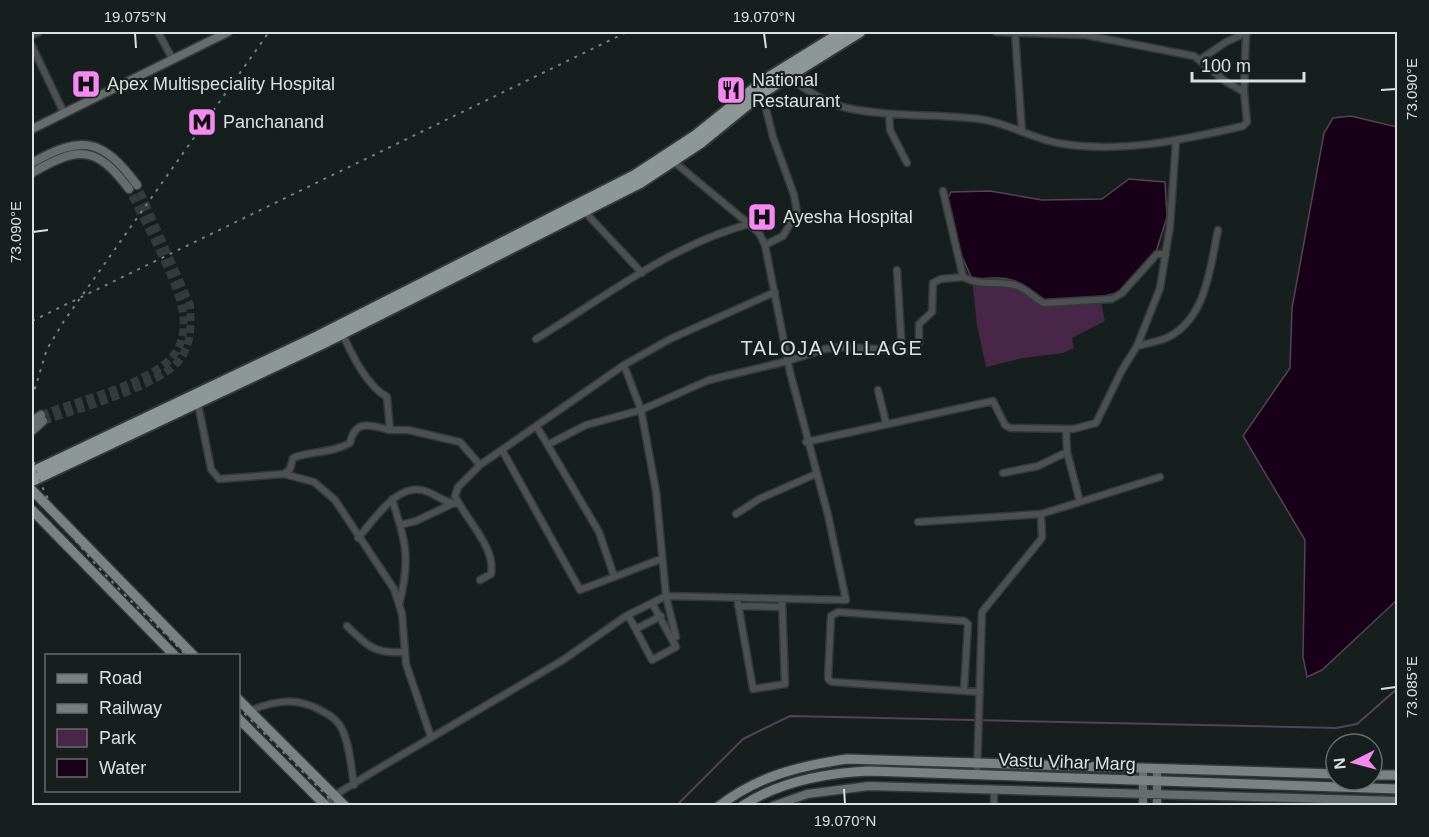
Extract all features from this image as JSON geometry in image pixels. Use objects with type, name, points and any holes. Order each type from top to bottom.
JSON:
[{"type":"highway","points":[[32,472],[318,336],[635,175],[671,159],[783,73],[842,32]]},
{"type":"highway","points":[[32,481],[198,404],[584,211],[671,159],[762,93],[783,73],[860,32]]},
{"type":"main road","points":[[32,490],[192,654]]},
{"type":"main road","points":[[32,510],[173,654]]},
{"type":"main road","points":[[240,701],[345,806]]},
{"type":"main road","points":[[240,720],[326,805]]},
{"type":"main road","points":[[719,806],[762,779],[825,762],[869,758],[1324,774]]},
{"type":"main road","name":"Vastu Vihar Marg","points":[[742,806],[777,787],[848,772],[1398,789]]},
{"type":"street","points":[[32,35],[39,32]]},
{"type":"street","points":[[159,32],[173,60]]},
{"type":"street","points":[[32,129],[228,32]]},
{"type":"street","points":[[996,32],[1086,35],[1194,56],[1201,59],[1225,81],[1244,92]]},
{"type":"street","points":[[783,73],[828,101],[846,108],[889,114],[983,119],[1057,143],[1102,147],[1176,141],[1245,125],[1247,32],[1226,42],[1201,59]]},
{"type":"street","points":[[1015,33],[1022,132]]},
{"type":"street","points":[[32,46],[64,113]]},
{"type":"street","points":[[762,93],[773,138],[794,195],[797,212],[783,236],[765,245]]},
{"type":"street","points":[[889,114],[890,130],[907,163]]},
{"type":"street","points":[[806,442],[993,401],[1005,425],[1010,428],[1066,429],[1089,427],[1096,423],[1122,370],[1137,346],[1160,288],[1166,254],[1176,141]]},
{"type":"street","points":[[32,163],[63,147],[81,144],[102,149],[120,162],[133,187],[99,157],[81,153],[66,156],[32,173]]},
{"type":"street","points":[[671,159],[749,224],[765,245],[806,442],[828,515],[846,600],[738,606]]},
{"type":"street","points":[[943,190],[963,277]]},
{"type":"street","points":[[584,211],[642,273]]},
{"type":"street","points":[[536,339],[642,273],[705,238],[749,224]]},
{"type":"street","points":[[1137,346],[1164,339],[1178,331],[1194,314],[1204,291],[1218,230]]},
{"type":"street","points":[[549,444],[586,425],[641,410],[709,380],[788,361],[825,349],[840,347],[914,351],[919,343],[919,324],[932,312],[933,284],[941,279],[963,277],[972,282],[1007,284],[1025,288],[1044,303],[1101,301],[1122,293],[1157,254],[1166,254]]},
{"type":"street","points":[[897,270],[902,352]]},
{"type":"street","points":[[480,580],[491,574],[493,565],[484,544],[457,504],[455,492],[480,465],[624,365],[670,339],[775,292]]},
{"type":"street","points":[[342,333],[351,353],[379,394],[387,397],[390,430]]},
{"type":"street","points":[[624,365],[641,410],[657,491],[661,559],[666,596],[676,637]]},
{"type":"street","points":[[878,390],[886,423]]},
{"type":"street","points":[[198,404],[211,469],[219,479],[284,474],[314,482],[335,500],[358,538],[394,589],[399,605],[404,652],[431,737]]},
{"type":"street","points":[[32,421],[42,418],[32,431]]},
{"type":"street","points":[[284,474],[290,469],[293,458],[318,454],[350,443],[352,432],[356,427],[370,425],[451,438],[460,442],[480,465]]},
{"type":"street","points":[[537,427],[549,444],[576,497],[599,532],[614,576]]},
{"type":"street","points":[[1066,429],[1067,452],[1080,502]]},
{"type":"street","points":[[502,450],[519,477],[578,589],[661,559]]},
{"type":"street","points":[[1003,473],[1038,466],[1067,452]]},
{"type":"street","points":[[736,514],[759,499],[816,474]]},
{"type":"street","points":[[918,522],[1041,514],[1160,477]]},
{"type":"street","points":[[358,538],[392,499],[412,489],[428,492],[444,502],[457,504]]},
{"type":"street","points":[[392,499],[407,547],[405,582],[399,605]]},
{"type":"street","points":[[400,525],[457,504]]},
{"type":"street","points":[[976,775],[982,612],[1041,538],[1041,514]]},
{"type":"street","points":[[326,805],[335,795],[563,660],[628,615],[666,596],[737,598],[782,603]]},
{"type":"street","points":[[737,598],[753,689],[785,684],[782,603]]},
{"type":"street","points":[[628,615],[652,660],[676,647],[652,603]]},
{"type":"street","points":[[964,690],[968,624],[964,621],[838,612],[831,616],[828,678],[830,681],[980,692]]},
{"type":"street","points":[[636,628],[661,616]]},
{"type":"street","points":[[347,626],[369,647],[387,653],[404,652]]},
{"type":"street","points":[[250,711],[269,702],[295,700],[309,704],[333,717],[342,728],[354,785]]},
{"type":"street","points":[[1143,768],[1143,806]]},
{"type":"street","points":[[1157,768],[1157,806]]},
{"type":"street","points":[[773,806],[807,794],[869,786],[1398,801]]},
{"type":"street","points":[[994,790],[994,806]]},
{"type":"green space","points":[[1003,278],[1022,282],[1046,301],[1100,297],[1105,321],[1072,338],[1074,348],[1063,353],[1023,358],[986,367],[977,325],[972,279]]},
{"type":"water","points":[[1351,116],[1397,127],[1397,600],[1322,670],[1307,677],[1303,657],[1305,540],[1243,436],[1290,368],[1292,308],[1324,133],[1333,118]]},
{"type":"water","points":[[1129,179],[1165,182],[1167,217],[1156,252],[1120,292],[1100,297],[1046,301],[1012,280],[972,279],[961,254],[947,200],[951,192],[990,191],[1042,200],[1102,199]]},
{"type":"waterway","points":[[676,806],[743,739],[790,716],[1336,728],[1357,724],[1398,688]]},
{"type":"tunnel","points":[[43,421],[138,387],[171,368],[185,352],[189,339],[190,305],[137,185]]},
{"type":"tunnel","points":[[41,415],[119,388],[148,375],[174,355],[181,342],[184,327],[179,296],[167,265],[129,189]]},
{"type":"railway","points":[[32,398],[47,349],[64,321],[269,32]]},
{"type":"railway","points":[[32,321],[627,32]]},
{"type":"railway","points":[[32,453],[40,481],[54,509],[72,536],[118,588],[185,654]]},
{"type":"railway","points":[[240,709],[337,806]]},
{"type":"place","name":"Apex Multispeciality Hospital","points":[[86,84]]},
{"type":"place","name":"National Restaurant","points":[[731,90]]},
{"type":"place","name":"Panchanand","points":[[202,122]]},
{"type":"place","name":"Ayesha Hospital","points":[[762,217]]},
{"type":"district","name":"TALOJA VILLAGE","points":[[832,348]]}]
